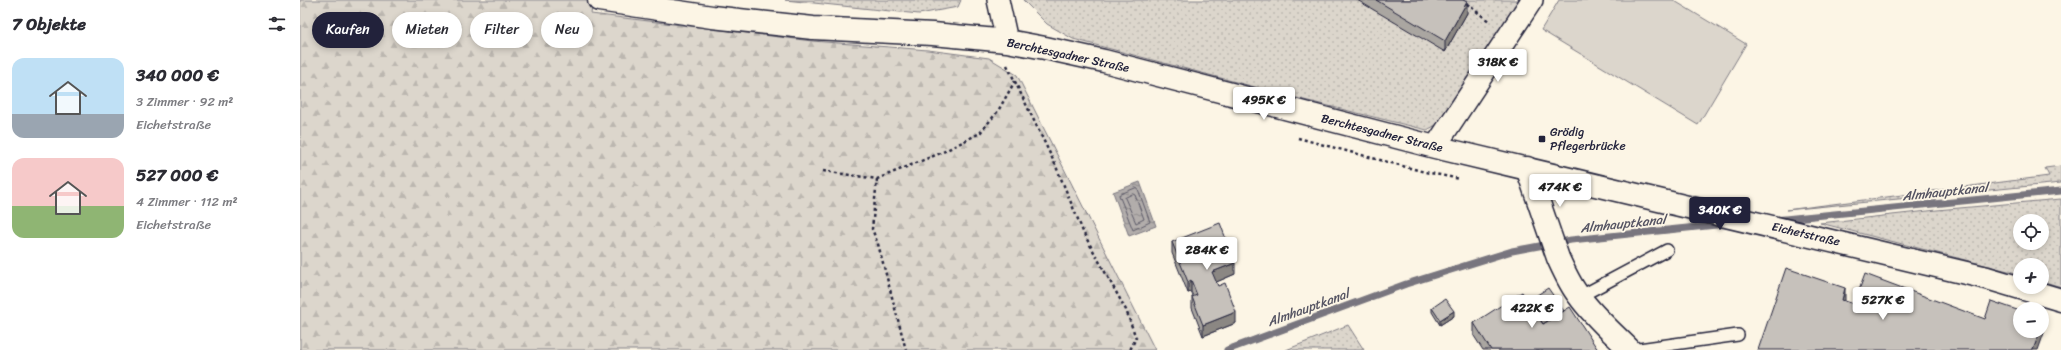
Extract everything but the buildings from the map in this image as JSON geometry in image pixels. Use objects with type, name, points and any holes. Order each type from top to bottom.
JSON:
[{"type":"main road","name":"Berchtesgadner Straße","points":[[599,0],[712,17],[812,28],[933,34],[1007,40],[1104,61],[1435,147],[1527,168]]},
{"type":"main road","name":"Eichetstraße","points":[[1527,168],[1987,278],[2061,300]]},
{"type":"main road","points":[[1527,168],[1558,258],[1579,297],[1604,326],[1631,350]]},
{"type":"street","points":[[998,0],[1007,40]]},
{"type":"street","points":[[1435,147],[1532,0]]},
{"type":"lane","points":[[1579,297],[1667,250]]},
{"type":"lane","points":[[1631,350],[1738,335]]},
{"type":"path","points":[[1462,0],[1509,36]]},
{"type":"path","points":[[1016,68],[1008,67],[1055,164],[1084,234],[1126,310],[1136,338],[1130,350]]},
{"type":"path","points":[[823,171],[877,179],[910,167],[980,133],[998,111],[1015,80]]},
{"type":"path","points":[[1294,137],[1425,172]]},
{"type":"path","points":[[877,179],[872,229],[878,244],[906,350]]},
{"type":"green space","points":[[300,0],[593,0],[591,12],[541,12],[541,48],[593,48],[593,14],[812,41],[928,50],[989,58],[1017,75],[1155,350],[300,350]]},
{"type":"green space","points":[[785,0],[961,0],[958,7],[919,14]]},
{"type":"green space","points":[[1023,0],[1523,0],[1451,117],[1427,130],[1304,100],[1073,39],[1047,24]]},
{"type":"green space","points":[[1559,0],[1673,0],[1746,44],[1698,125],[1541,30]]},
{"type":"green space","points":[[2061,166],[2061,183],[1786,210],[2049,176],[2045,168]]},
{"type":"green space","points":[[2061,199],[2061,287],[2049,283],[2049,258],[2013,258],[2013,272],[1820,223],[1937,210]]},
{"type":"green space","points":[[1348,325],[1364,350],[1286,350]]},
{"type":"water","points":[[1140,182],[1156,226],[1129,236],[1113,192]]},
{"type":"waterway","name":"Almhauptkanal","points":[[1775,220],[2061,191]]},
{"type":"waterway","name":"Almhauptkanal","points":[[1227,350],[1406,284],[1512,251],[1571,240],[1726,224]]},
{"type":"place","name":"Grödig Pflegerbrücke","points":[[1542,139]]}]
